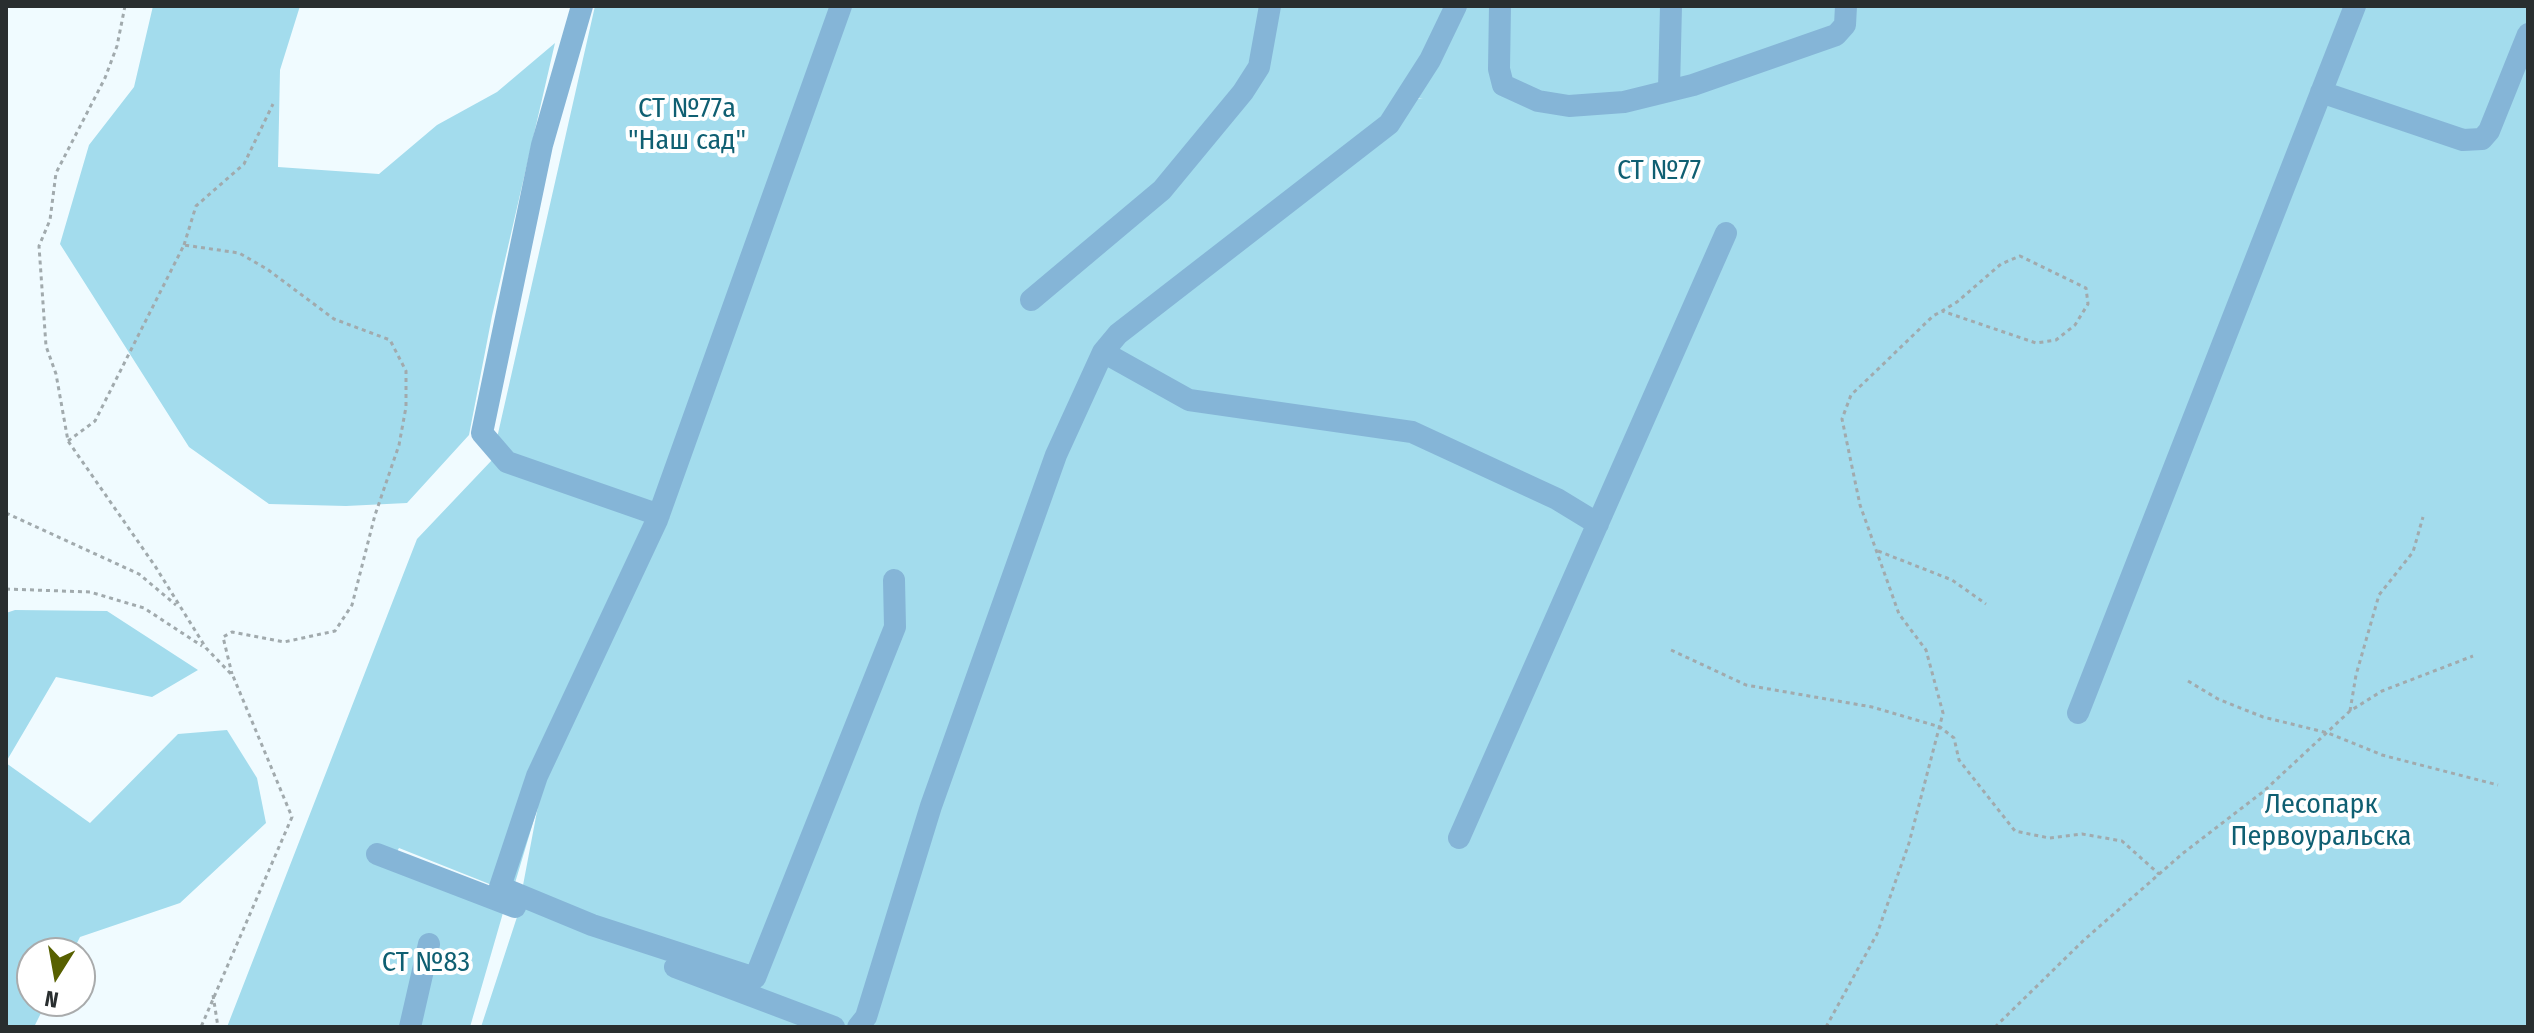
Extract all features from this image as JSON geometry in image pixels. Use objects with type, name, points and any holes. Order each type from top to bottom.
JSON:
[{"type":"street","points":[[582,6],[542,145],[482,433],[507,462],[659,515]]},
{"type":"street","points":[[841,6],[659,515],[537,776],[500,887],[592,925],[755,978],[895,627],[894,580]]},
{"type":"street","points":[[1031,300],[1162,190],[1243,92],[1259,67],[1270,6]]},
{"type":"street","points":[[858,1027],[866,1017],[931,806],[1056,455],[1103,352],[1118,334],[1389,124],[1436,49],[1456,6]]},
{"type":"street","points":[[1500,6],[1499,69],[1507,90],[1538,101],[1569,106],[1624,102],[1693,85],[1836,35],[1845,25],[1846,6]]},
{"type":"street","points":[[1669,89],[1671,6]]},
{"type":"street","points":[[2078,713],[2355,6]]},
{"type":"street","points":[[2321,92],[2463,140],[2482,139],[2489,131],[2528,34]]},
{"type":"street","points":[[1459,838],[1726,233]]},
{"type":"street","points":[[1103,352],[1189,400],[1412,432],[1557,499],[1598,524]]},
{"type":"street","points":[[377,854],[834,1027]]},
{"type":"street","points":[[410,1027],[429,944]]},
{"type":"path","points":[[125,6],[117,46],[105,78],[56,173],[50,220],[39,246],[46,346],[56,374],[68,441],[155,566],[206,648],[233,676]]},
{"type":"path","points":[[68,441],[95,421],[184,245],[196,206],[244,164],[273,104]]},
{"type":"path","points":[[184,245],[239,253],[334,319],[390,340],[406,371],[406,407],[399,445],[375,515],[352,605],[335,631],[284,642],[232,632],[223,637],[233,676],[292,817],[212,995],[201,1027]]},
{"type":"path","points":[[1826,1027],[1877,934],[1909,843],[1943,713],[1926,650],[1899,614],[1860,505],[1842,419],[1851,395],[1942,311],[2001,264],[2020,256],[2086,288],[2088,304],[2075,325],[2056,340],[2036,343],[1942,311]]},
{"type":"path","points":[[6,513],[139,574],[181,611]]},
{"type":"path","points":[[2350,711],[2356,675],[2379,595],[2413,552],[2423,517]]},
{"type":"path","points":[[1878,551],[1952,580],[1986,604]]},
{"type":"path","points":[[6,589],[90,592],[144,608],[206,648]]},
{"type":"path","points":[[1671,650],[1746,685],[1872,707],[1940,727],[1954,738],[1959,760],[2015,831],[2049,838],[2082,834],[2122,841],[2160,875]]},
{"type":"path","points":[[1995,1027],[2084,940],[2264,791],[2350,711],[2382,691],[2473,656]]},
{"type":"path","points":[[2188,681],[2218,699],[2263,717],[2328,733],[2382,755],[2498,785]]},
{"type":"path","points":[[212,995],[218,1027]]},
{"type":"green space","points":[[153,6],[300,6],[280,70],[278,167],[379,174],[437,125],[497,92],[555,43],[492,316],[469,435],[407,503],[346,506],[269,504],[189,447],[60,244],[89,145],[134,87]]},
{"type":"green space","points":[[595,6],[1448,6],[1400,98],[1423,99],[1417,98],[1460,6],[2528,6],[2528,1027],[481,1027],[517,917],[538,806],[512,893],[399,848],[395,855],[507,899],[470,1027],[227,1027],[417,539],[492,460]]},
{"type":"green space","points":[[15,610],[107,611],[198,670],[152,697],[56,677],[6,762],[6,613]]},
{"type":"green space","points":[[227,730],[257,778],[266,823],[180,903],[80,937],[16,937],[16,1017],[39,1017],[34,1027],[6,1027],[6,763],[90,823],[178,734]]},
{"type":"park label","name":"СТ №77а \"Наш сад\"","points":[[687,125]]},
{"type":"park label","name":"СТ №77","points":[[1659,171]]},
{"type":"park label","name":"Лесопарк Первоуральска","points":[[2321,821]]},
{"type":"park label","name":"СТ №83","points":[[426,963]]}]
